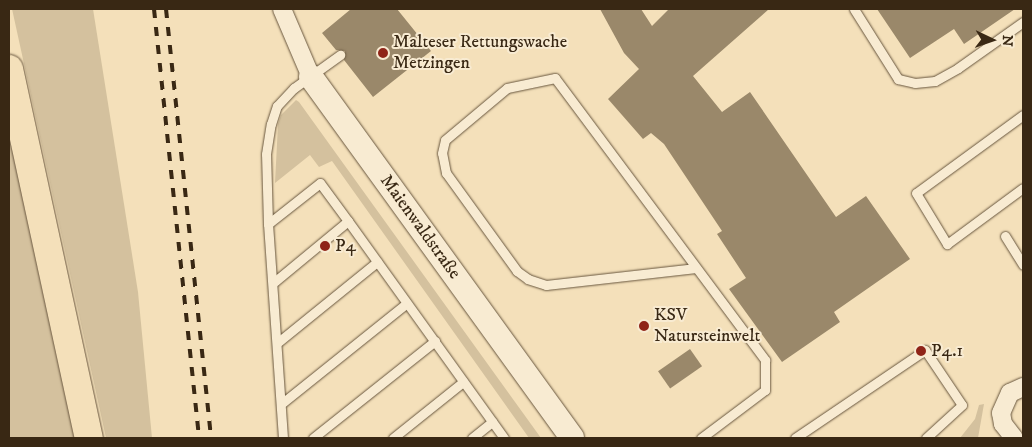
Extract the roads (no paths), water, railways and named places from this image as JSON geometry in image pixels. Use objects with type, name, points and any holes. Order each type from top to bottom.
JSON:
[{"type":"highway","points":[[9,69],[89,438]]},
{"type":"street","name":"Maienwaldstraße","points":[[282,9],[311,77],[572,438]]},
{"type":"street","points":[[1008,437],[1002,424],[1004,402],[1023,387]]},
{"type":"lane","points":[[854,9],[898,79],[915,83],[935,81],[958,68],[1023,22]]},
{"type":"lane","points":[[283,438],[268,224],[266,154],[271,124],[277,106],[340,55]]},
{"type":"lane","points":[[696,268],[546,285],[528,279],[517,271],[446,173],[442,153],[445,140],[507,88],[555,78],[696,268],[764,360],[768,380],[765,390],[701,438]]},
{"type":"lane","points":[[1023,115],[916,193],[947,244],[1023,188]]},
{"type":"lane","points":[[268,224],[320,183],[504,438]]},
{"type":"lane","points":[[273,282],[348,221]]},
{"type":"lane","points":[[1005,236],[1023,264]]},
{"type":"lane","points":[[277,343],[377,262]]},
{"type":"lane","points":[[281,404],[407,303]]},
{"type":"lane","points":[[314,438],[435,341]]},
{"type":"lane","points":[[795,438],[925,350],[962,405],[926,438]]},
{"type":"lane","points":[[393,438],[463,382]]},
{"type":"lane","points":[[472,438],[492,422]]},
{"type":"railway","points":[[154,9],[199,438]]},
{"type":"railway","points":[[166,9],[211,438]]},
{"type":"place","name":"Malteser Rettungswache Metzingen","points":[[383,53]]},
{"type":"place","name":"P4","points":[[325,246]]},
{"type":"place","name":"KSV Natursteinwelt","points":[[644,326]]},
{"type":"place","name":"P4.1","points":[[921,351]]}]
